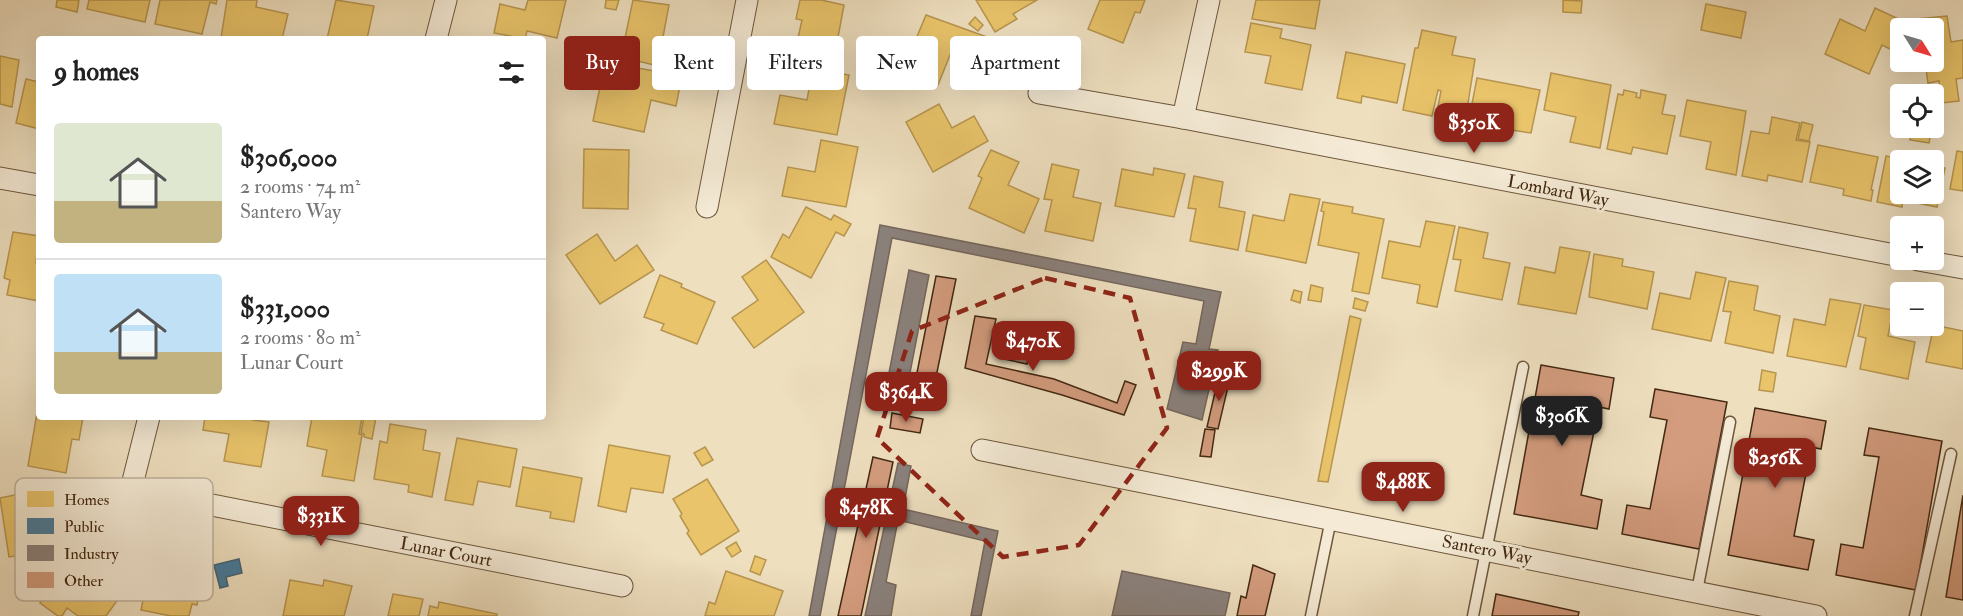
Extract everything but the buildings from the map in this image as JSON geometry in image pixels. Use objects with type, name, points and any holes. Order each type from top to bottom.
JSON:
[{"type":"street","points":[[437,36],[446,0]]},
{"type":"street","points":[[708,207],[747,0]]},
{"type":"street","points":[[1183,118],[1209,0]]},
{"type":"street","name":"Lombard Way","points":[[1039,93],[1183,118],[1890,254]]},
{"type":"street","points":[[0,178],[36,184]]},
{"type":"street","points":[[1944,265],[1963,268]]},
{"type":"street","name":"Lunar Court","points":[[134,478],[148,420]]},
{"type":"street","name":"Santero Way","points":[[982,450],[1816,616]]},
{"type":"street","name":"Lunar Court","points":[[213,505],[622,586]]},
{"type":"lane","points":[[1473,616],[1523,367]]},
{"type":"lane","points":[[1697,591],[1730,422]]},
{"type":"lane","points":[[1915,616],[1951,454]]},
{"type":"lane","points":[[1311,616],[1331,519]]},
{"type":"highlighted area","points":[[1045,278],[1130,298],[1167,428],[1079,545],[1003,557],[877,438],[912,331]]}]
